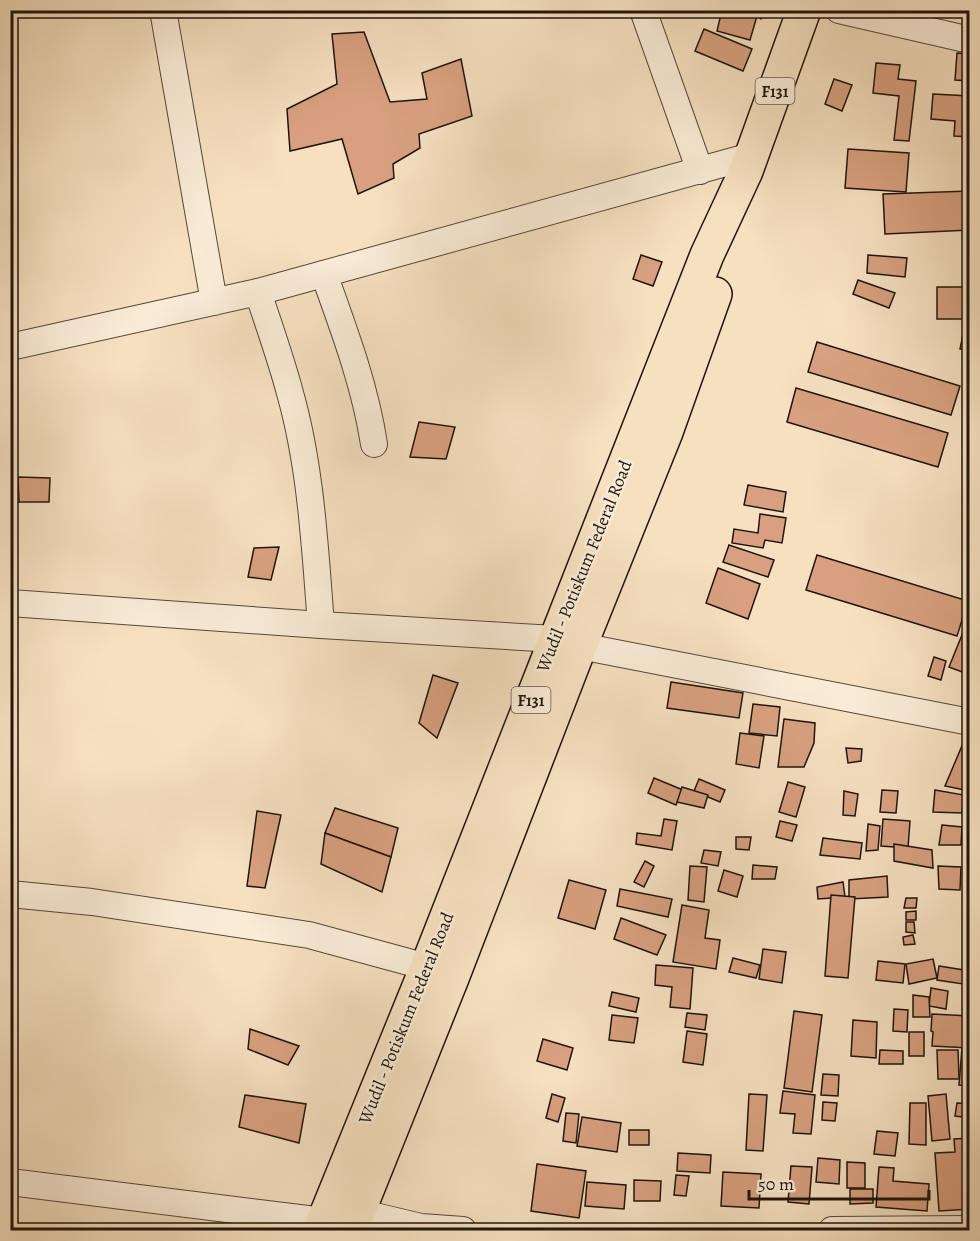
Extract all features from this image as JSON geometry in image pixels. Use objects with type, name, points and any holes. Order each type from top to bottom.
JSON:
[{"type":"main road","name":"Wudil - Potiskum Federal Road","points":[[338,1224],[448,989],[568,642],[707,255],[749,163],[804,10]]},
{"type":"main road","name":"Wudil - Potiskum Federal Road","points":[[338,1224],[427,967],[568,642]]},
{"type":"street","points":[[163,10],[214,302]]},
{"type":"street","points":[[643,10],[700,171]]},
{"type":"street","points":[[839,10],[969,40]]},
{"type":"street","points":[[10,347],[258,292],[700,171],[749,163]]},
{"type":"street","points":[[324,274],[360,376],[374,444]]},
{"type":"street","points":[[258,292],[291,394],[299,432],[313,528],[321,625]]},
{"type":"street","points":[[10,603],[568,642],[969,722]]},
{"type":"street","points":[[10,894],[93,902],[309,935],[427,967]]},
{"type":"street","points":[[10,1182],[338,1224],[463,1230]]},
{"type":"street","points":[[832,1230],[969,1228]]},
{"type":"building","points":[[722,10],[738,10],[757,16],[750,40],[717,31]]},
{"type":"building","points":[[750,10],[767,10],[761,19]]},
{"type":"building","points":[[897,10],[924,10],[923,25]]},
{"type":"building","points":[[704,29],[752,49],[743,71],[695,51]]},
{"type":"building","points":[[364,32],[390,102],[427,99],[422,73],[461,59],[472,116],[419,134],[420,148],[393,164],[394,178],[358,194],[342,139],[290,151],[287,109],[337,84],[332,34]]},
{"type":"building","points":[[957,53],[970,54],[970,81],[955,80]]},
{"type":"building","points":[[876,63],[900,65],[898,79],[916,81],[909,141],[894,140],[899,96],[873,93]]},
{"type":"building","points":[[834,79],[852,85],[842,111],[825,104]]},
{"type":"building","points":[[933,94],[970,96],[970,137],[954,136],[955,121],[931,119]]},
{"type":"building","points":[[848,149],[909,153],[906,192],[845,188]]},
{"type":"building","points":[[970,191],[970,230],[885,234],[883,194]]},
{"type":"building","points":[[641,255],[662,262],[653,286],[633,279]]},
{"type":"building","points":[[868,255],[907,258],[905,277],[867,273]]},
{"type":"building","points":[[858,280],[895,293],[889,308],[853,294]]},
{"type":"building","points":[[937,287],[964,287],[964,319],[937,319]]},
{"type":"building","points":[[965,325],[970,326],[970,351],[960,349]]},
{"type":"building","points":[[817,342],[960,386],[951,415],[808,372]]},
{"type":"building","points":[[970,387],[970,408],[964,406]]},
{"type":"building","points":[[796,388],[948,433],[938,467],[787,422]]},
{"type":"building","points":[[419,422],[455,427],[446,459],[410,457]]},
{"type":"building","points":[[10,470],[14,470],[19,502],[10,502]]},
{"type":"building","points":[[18,477],[50,478],[49,502],[19,502]]},
{"type":"building","points":[[748,485],[786,492],[783,512],[744,505]]},
{"type":"building","points":[[760,514],[786,518],[782,543],[765,540],[763,548],[732,543],[734,529],[758,533]]},
{"type":"building","points":[[729,545],[774,560],[768,577],[723,562]]},
{"type":"building","points":[[279,547],[271,580],[248,577],[254,548]]},
{"type":"building","points":[[817,555],[968,601],[957,636],[806,590]]},
{"type":"building","points":[[718,568],[760,584],[748,619],[706,603]]},
{"type":"building","points":[[964,630],[970,632],[970,675],[949,667]]},
{"type":"building","points":[[934,657],[946,661],[941,680],[928,676]]},
{"type":"building","points":[[433,675],[458,683],[437,738],[419,723]]},
{"type":"building","points":[[671,682],[743,693],[739,718],[667,708]]},
{"type":"building","points":[[753,704],[780,707],[777,736],[749,733]]},
{"type":"building","points":[[784,719],[815,723],[814,743],[804,767],[778,767]]},
{"type":"building","points":[[740,733],[764,736],[759,768],[736,764]]},
{"type":"building","points":[[964,741],[970,743],[970,791],[945,786]]},
{"type":"building","points":[[846,748],[862,749],[861,761],[848,763]]},
{"type":"building","points":[[654,778],[683,790],[676,805],[648,793]]},
{"type":"building","points":[[699,779],[725,790],[720,802],[694,791]]},
{"type":"building","points":[[788,782],[805,787],[796,817],[779,812]]},
{"type":"building","points":[[682,787],[708,795],[704,808],[677,802]]},
{"type":"building","points":[[882,790],[898,791],[896,813],[880,812]]},
{"type":"building","points":[[935,790],[964,795],[962,813],[933,812]]},
{"type":"building","points":[[844,791],[858,794],[855,816],[843,815]]},
{"type":"building","points":[[335,808],[398,828],[391,857],[325,833]]},
{"type":"building","points":[[257,811],[281,815],[265,888],[247,886]]},
{"type":"building","points":[[664,819],[677,821],[672,850],[636,844],[637,833],[661,836]]},
{"type":"building","points":[[883,819],[910,821],[908,848],[881,846]]},
{"type":"building","points":[[965,819],[970,819],[970,852],[965,851]]},
{"type":"building","points":[[780,821],[797,825],[792,841],[776,837]]},
{"type":"building","points":[[868,824],[880,826],[878,850],[866,851]]},
{"type":"building","points":[[942,825],[962,827],[961,845],[939,845]]},
{"type":"building","points":[[325,833],[391,857],[382,892],[321,864]]},
{"type":"building","points":[[736,837],[751,837],[749,850],[736,849]]},
{"type":"building","points":[[823,838],[862,843],[860,859],[820,855]]},
{"type":"building","points":[[894,844],[932,850],[933,868],[894,861]]},
{"type":"building","points":[[704,850],[721,852],[718,866],[701,863]]},
{"type":"building","points":[[645,861],[654,866],[644,887],[634,882]]},
{"type":"building","points":[[753,865],[777,867],[775,879],[752,879]]},
{"type":"building","points":[[690,866],[707,867],[704,902],[688,900]]},
{"type":"building","points":[[938,866],[961,867],[960,890],[939,889]]},
{"type":"building","points":[[724,870],[743,876],[737,897],[718,891]]},
{"type":"building","points":[[887,876],[888,897],[849,899],[849,880]]},
{"type":"building","points":[[569,880],[606,890],[595,929],[558,918]]},
{"type":"building","points":[[843,882],[845,897],[818,899],[817,887]]},
{"type":"building","points":[[620,889],[672,899],[668,917],[617,906]]},
{"type":"building","points":[[831,895],[855,897],[848,978],[825,976]]},
{"type":"building","points":[[906,898],[917,898],[916,908],[904,908]]},
{"type":"building","points":[[682,905],[709,910],[705,938],[720,940],[716,969],[673,962]]},
{"type":"building","points":[[916,911],[916,920],[906,920],[906,912]]},
{"type":"building","points":[[621,918],[666,935],[657,955],[614,939]]},
{"type":"building","points":[[906,922],[914,922],[915,933],[906,932]]},
{"type":"building","points":[[913,935],[915,944],[904,945],[903,937]]},
{"type":"building","points":[[763,949],[786,952],[782,983],[759,979]]},
{"type":"building","points":[[733,958],[760,965],[756,978],[729,972]]},
{"type":"building","points":[[933,959],[937,978],[909,984],[906,964]]},
{"type":"building","points":[[878,961],[905,964],[903,983],[876,980]]},
{"type":"building","points":[[656,965],[693,968],[690,1009],[670,1007],[672,987],[655,985]]},
{"type":"building","points":[[939,966],[970,971],[970,985],[937,980]]},
{"type":"building","points":[[931,988],[948,991],[946,1009],[929,1006]]},
{"type":"building","points":[[612,992],[639,998],[636,1012],[609,1006]]},
{"type":"building","points":[[913,995],[929,997],[930,1017],[913,1017]]},
{"type":"building","points":[[894,1009],[908,1010],[907,1032],[893,1031]]},
{"type":"building","points":[[794,1011],[822,1015],[812,1092],[784,1088]]},
{"type":"building","points":[[687,1013],[707,1015],[705,1030],[685,1027]]},
{"type":"building","points":[[932,1014],[970,1016],[970,1048],[932,1046]]},
{"type":"building","points":[[612,1015],[638,1018],[634,1043],[609,1040]]},
{"type":"building","points":[[853,1020],[877,1022],[876,1058],[851,1056]]},
{"type":"building","points":[[250,1029],[299,1046],[288,1065],[248,1049]]},
{"type":"building","points":[[687,1031],[707,1034],[703,1065],[683,1062]]},
{"type":"building","points":[[909,1032],[924,1032],[924,1056],[909,1056]]},
{"type":"building","points":[[543,1039],[573,1048],[567,1070],[537,1061]]},
{"type":"building","points":[[962,1048],[970,1049],[970,1086],[959,1085]]},
{"type":"building","points":[[880,1050],[903,1051],[903,1064],[879,1064]]},
{"type":"building","points":[[937,1050],[958,1050],[959,1079],[938,1079]]},
{"type":"building","points":[[823,1074],[839,1075],[838,1096],[821,1095]]},
{"type":"building","points":[[783,1091],[815,1095],[811,1134],[793,1133],[795,1114],[780,1113]]},
{"type":"building","points":[[552,1094],[565,1098],[558,1122],[546,1118]]},
{"type":"building","points":[[749,1094],[767,1095],[763,1151],[746,1150]]},
{"type":"building","points":[[946,1094],[950,1139],[932,1141],[928,1096]]},
{"type":"building","points":[[245,1095],[306,1104],[299,1143],[239,1127]]},
{"type":"building","points":[[823,1102],[837,1103],[835,1121],[822,1120]]},
{"type":"building","points":[[910,1103],[926,1103],[926,1145],[909,1144]]},
{"type":"building","points":[[957,1103],[970,1104],[970,1118],[955,1116]]},
{"type":"building","points":[[566,1113],[579,1114],[576,1143],[563,1141]]},
{"type":"building","points":[[582,1117],[621,1123],[617,1152],[577,1146]]},
{"type":"building","points":[[629,1130],[649,1130],[649,1145],[629,1145]]},
{"type":"building","points":[[877,1131],[898,1133],[895,1156],[874,1154]]},
{"type":"building","points":[[970,1138],[970,1209],[939,1211],[935,1153],[955,1152],[954,1139]]},
{"type":"building","points":[[678,1153],[711,1155],[710,1173],[677,1171]]},
{"type":"building","points":[[818,1158],[840,1160],[839,1184],[816,1182]]},
{"type":"building","points":[[847,1162],[865,1163],[865,1188],[847,1188]]},
{"type":"building","points":[[537,1164],[586,1171],[579,1218],[531,1211]]},
{"type":"building","points":[[791,1166],[812,1167],[809,1204],[788,1202]]},
{"type":"building","points":[[879,1167],[894,1168],[893,1181],[929,1184],[927,1211],[876,1207]]},
{"type":"building","points":[[723,1172],[761,1174],[759,1208],[721,1206]]},
{"type":"building","points":[[676,1175],[689,1176],[686,1196],[674,1195]]},
{"type":"building","points":[[634,1180],[661,1181],[660,1201],[634,1201]]},
{"type":"building","points":[[587,1182],[626,1185],[624,1209],[585,1206]]},
{"type":"building","points":[[850,1189],[873,1189],[873,1203],[850,1204]]}]
